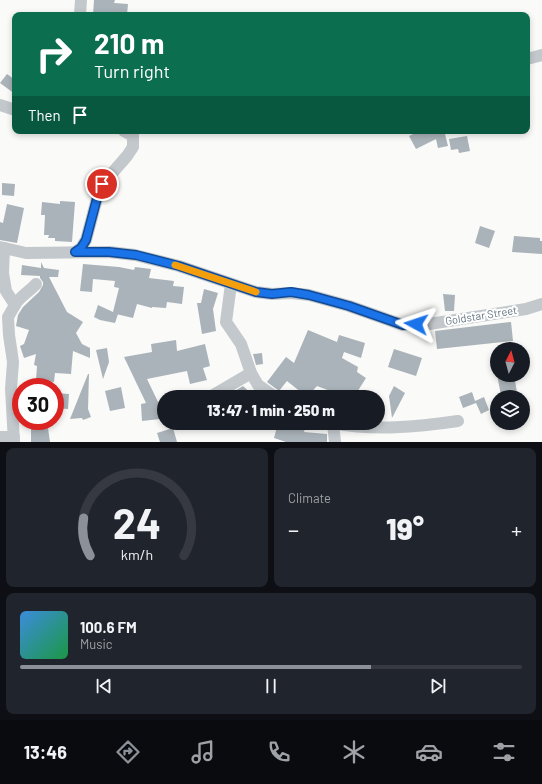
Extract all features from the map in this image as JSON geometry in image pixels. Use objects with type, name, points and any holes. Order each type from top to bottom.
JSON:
[{"type":"street","points":[[80,12],[81,0]]},
{"type":"street","points":[[530,58],[542,55]]},
{"type":"street","points":[[0,105],[12,109]]},
{"type":"street","points":[[75,252],[81,248],[86,240],[100,187],[133,147],[133,136],[129,134]]},
{"type":"street","points":[[2,248],[3,273],[6,291],[14,305]]},
{"type":"street","name":"Goldstar Street","points":[[2,248],[26,254],[109,252],[136,255],[179,266],[256,292],[272,294],[291,292],[309,295],[349,306],[403,325],[428,324],[526,309],[542,304]]},
{"type":"street","points":[[0,437],[14,439],[6,388],[13,362],[8,316],[17,300],[29,292],[36,284]]},
{"type":"street","points":[[231,284],[226,322],[241,344],[251,372],[258,385],[265,390]]},
{"type":"street","points":[[221,390],[251,372]]},
{"type":"street","points":[[385,427],[432,425],[458,422]]},
{"type":"street","points":[[334,430],[335,442]]},
{"type":"building","points":[[94,0],[115,0],[114,3],[128,4],[127,12],[93,12]]},
{"type":"building","points":[[7,74],[12,78],[12,92],[0,83]]},
{"type":"building","points":[[413,134],[445,134],[448,146],[438,148],[436,139],[416,149],[409,136]]},
{"type":"building","points":[[467,136],[470,151],[459,153],[458,149],[451,150],[449,139]]},
{"type":"building","points":[[2,183],[15,184],[14,196],[2,195]]},
{"type":"building","points":[[60,201],[75,202],[72,242],[55,241],[55,238],[48,238],[49,235],[44,235],[45,215],[41,215],[42,202],[60,204]]},
{"type":"building","points":[[7,204],[24,208],[17,243],[0,240],[0,222],[3,223]]},
{"type":"building","points":[[480,226],[495,231],[489,248],[475,243]]},
{"type":"building","points":[[514,236],[540,238],[540,241],[542,241],[542,254],[512,252]]},
{"type":"building","points":[[41,262],[44,268],[59,270],[58,277],[49,277],[67,312],[83,322],[76,333],[82,344],[90,348],[90,358],[73,351],[71,374],[55,373],[54,378],[36,378],[37,366],[34,365],[36,354],[24,358],[20,346],[24,344],[29,330],[16,326],[18,315],[23,307],[39,292],[43,285],[40,276],[21,275],[22,265],[41,268]]},
{"type":"building","points":[[83,264],[119,267],[134,270],[135,267],[151,269],[149,278],[174,281],[173,286],[184,287],[182,304],[167,302],[166,308],[152,308],[137,304],[133,318],[118,314],[115,323],[100,320],[94,317],[98,305],[113,312],[119,288],[114,287],[115,281],[93,279],[92,292],[80,291]]},
{"type":"building","points":[[204,289],[218,293],[213,309],[216,331],[202,334],[197,303],[201,303]]},
{"type":"building","points":[[443,294],[455,295],[454,311],[445,311]]},
{"type":"building","points":[[511,322],[513,341],[490,342],[490,343],[437,349],[435,331]]},
{"type":"building","points":[[308,330],[337,342],[339,335],[365,343],[361,358],[344,352],[342,358],[358,367],[357,372],[366,378],[358,390],[328,390],[317,386],[313,390],[298,390],[287,381],[280,390],[278,390],[267,382],[286,357],[294,363]]},
{"type":"building","points":[[176,340],[177,351],[205,344],[210,366],[203,368],[207,380],[190,384],[187,371],[147,379],[157,400],[157,419],[142,421],[141,404],[146,403],[124,357],[152,352],[151,344]]},
{"type":"building","points":[[107,348],[109,362],[103,379],[96,350]]},
{"type":"building","points":[[394,349],[422,358],[416,376],[388,367]]},
{"type":"building","points":[[262,353],[263,364],[256,365],[253,354]]},
{"type":"building","points":[[88,374],[88,409],[91,417],[83,420],[82,418],[70,419]]},
{"type":"building","points":[[498,382],[515,382],[517,390],[500,390]]},
{"type":"building","points":[[243,386],[247,390],[236,390]]},
{"type":"building","points":[[394,386],[405,393],[392,418],[389,396]]},
{"type":"building","points":[[121,387],[125,408],[110,411],[105,391]]},
{"type":"building","points":[[472,392],[475,401],[484,397],[489,410],[481,414],[476,403],[463,408],[459,397]]},
{"type":"building","points":[[64,394],[69,394],[68,409],[64,409]]},
{"type":"building","points":[[31,430],[48,430],[50,442],[31,442]]},
{"type":"building","points":[[167,430],[174,430],[177,442],[160,442],[157,433]]},
{"type":"building","points":[[276,430],[304,430],[304,432],[327,434],[327,442],[286,442],[274,438]]},
{"type":"slow traffic","points":[[175,265],[256,292]]},
{"type":"route","points":[[102,184],[87,232],[86,240],[81,248],[75,252],[109,252],[136,255],[179,266],[256,292],[272,294],[291,292],[309,295],[349,306],[403,325],[416,324]]}]
